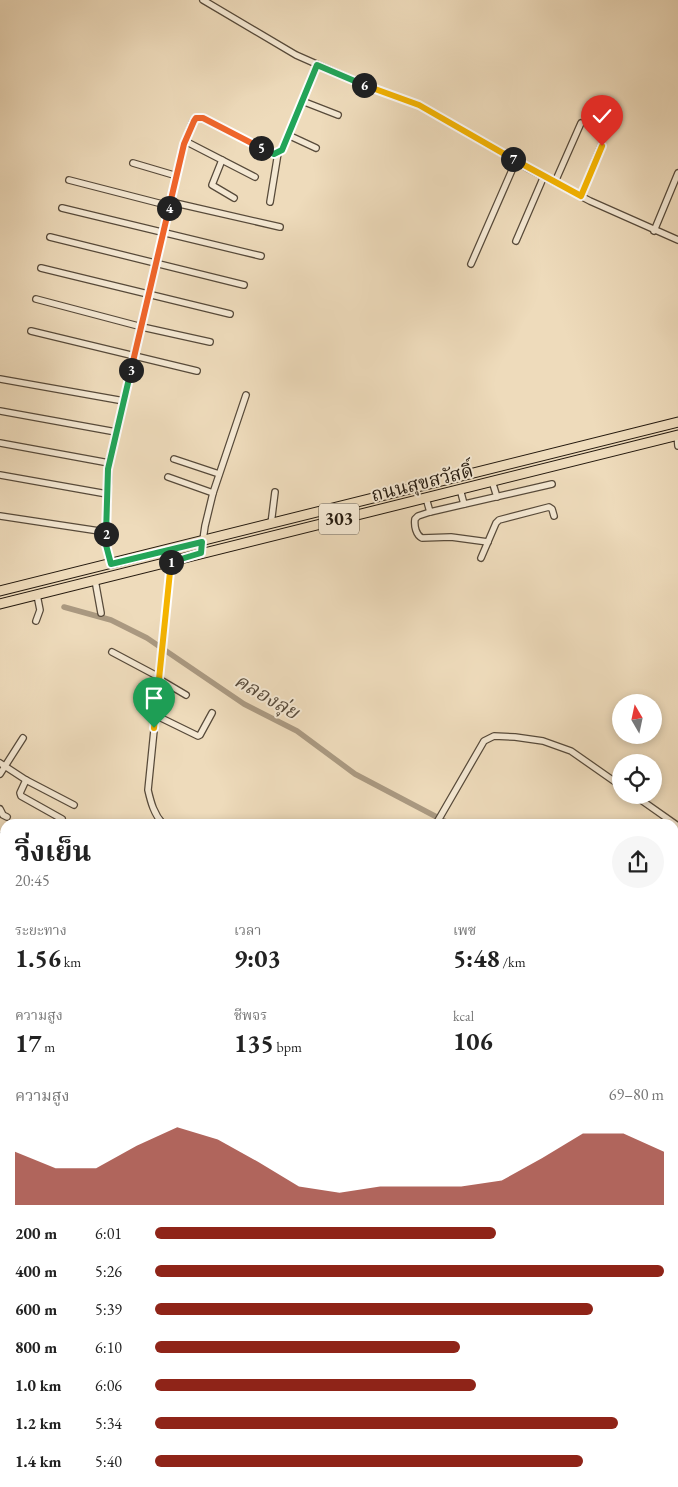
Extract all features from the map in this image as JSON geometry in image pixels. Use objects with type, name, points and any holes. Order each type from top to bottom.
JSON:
[{"type":"main road","name":"ถนนสุขสวัสดิ์","points":[[0,591],[678,422]]},
{"type":"main road","name":"ถนนสุขสวัสดิ์","points":[[0,604],[678,435]]},
{"type":"street","points":[[203,0],[296,55],[364,85],[419,105],[581,196],[654,231],[678,240]]},
{"type":"street","points":[[270,202],[278,153],[282,150],[317,65]]},
{"type":"street","points":[[302,101],[338,115]]},
{"type":"street","points":[[111,564],[106,545],[109,463],[150,296],[170,204],[186,141],[194,121],[196,118],[203,118],[270,153],[278,153]]},
{"type":"street","points":[[555,182],[581,123]]},
{"type":"street","points":[[288,135],[316,148]]},
{"type":"street","points":[[186,141],[255,178]]},
{"type":"street","points":[[581,196],[602,146]]},
{"type":"street","points":[[222,160],[212,186],[234,198]]},
{"type":"street","points":[[471,264],[516,161]]},
{"type":"street","points":[[133,163],[177,176]]},
{"type":"street","points":[[654,231],[678,173]]},
{"type":"street","points":[[516,241],[544,176]]},
{"type":"street","points":[[69,180],[280,227]]},
{"type":"street","points":[[62,208],[260,256]]},
{"type":"street","points":[[50,237],[244,285]]},
{"type":"street","points":[[42,268],[150,296],[230,314]]},
{"type":"street","points":[[36,299],[210,342]]},
{"type":"street","points":[[30,331],[197,371]]},
{"type":"street","points":[[0,379],[124,401]]},
{"type":"street","points":[[201,553],[213,493],[246,395]]},
{"type":"street","points":[[0,412],[116,432]]},
{"type":"street","points":[[678,435],[678,446]]},
{"type":"street","points":[[0,443],[109,463]]},
{"type":"street","points":[[174,459],[219,474]]},
{"type":"street","points":[[0,476],[107,494]]},
{"type":"street","points":[[168,477],[213,493]]},
{"type":"street","points":[[492,482],[497,497]]},
{"type":"street","points":[[488,542],[451,537],[422,538],[419,537],[416,530],[415,519],[430,512],[552,484]]},
{"type":"street","points":[[460,489],[464,504]]},
{"type":"street","points":[[271,524],[275,492]]},
{"type":"street","points":[[426,498],[430,512]]},
{"type":"street","points":[[481,558],[499,520],[549,507],[552,509],[554,516]]},
{"type":"street","points":[[0,516],[106,532]]},
{"type":"street","points":[[159,819],[151,804],[148,790],[171,561]]},
{"type":"street","points":[[95,580],[101,613]]},
{"type":"street","points":[[36,621],[40,610],[37,594]]},
{"type":"street","points":[[112,652],[186,695]]},
{"type":"street","points":[[155,715],[200,736],[212,713]]},
{"type":"street","points":[[439,819],[484,742],[494,736],[543,741],[571,751],[612,780]]},
{"type":"street","points":[[0,774],[3,765],[23,738]]},
{"type":"street","points":[[3,765],[26,780],[74,805]]},
{"type":"street","points":[[26,780],[20,793],[21,796],[62,819]]},
{"type":"street","points":[[647,804],[668,819]]},
{"type":"street","points":[[0,810],[2,815],[7,817]]},
{"type":"waterway","name":"คลองลุ่ย","points":[[64,607],[111,620],[147,638],[244,704],[297,731],[355,774],[440,819]]},
{"type":"route","points":[[154,728],[171,561],[201,553],[202,542],[111,564],[106,545],[107,478],[184,144],[196,118],[203,118],[270,153],[278,153],[282,150],[317,65],[419,105],[529,169],[581,196],[602,146]]}]
